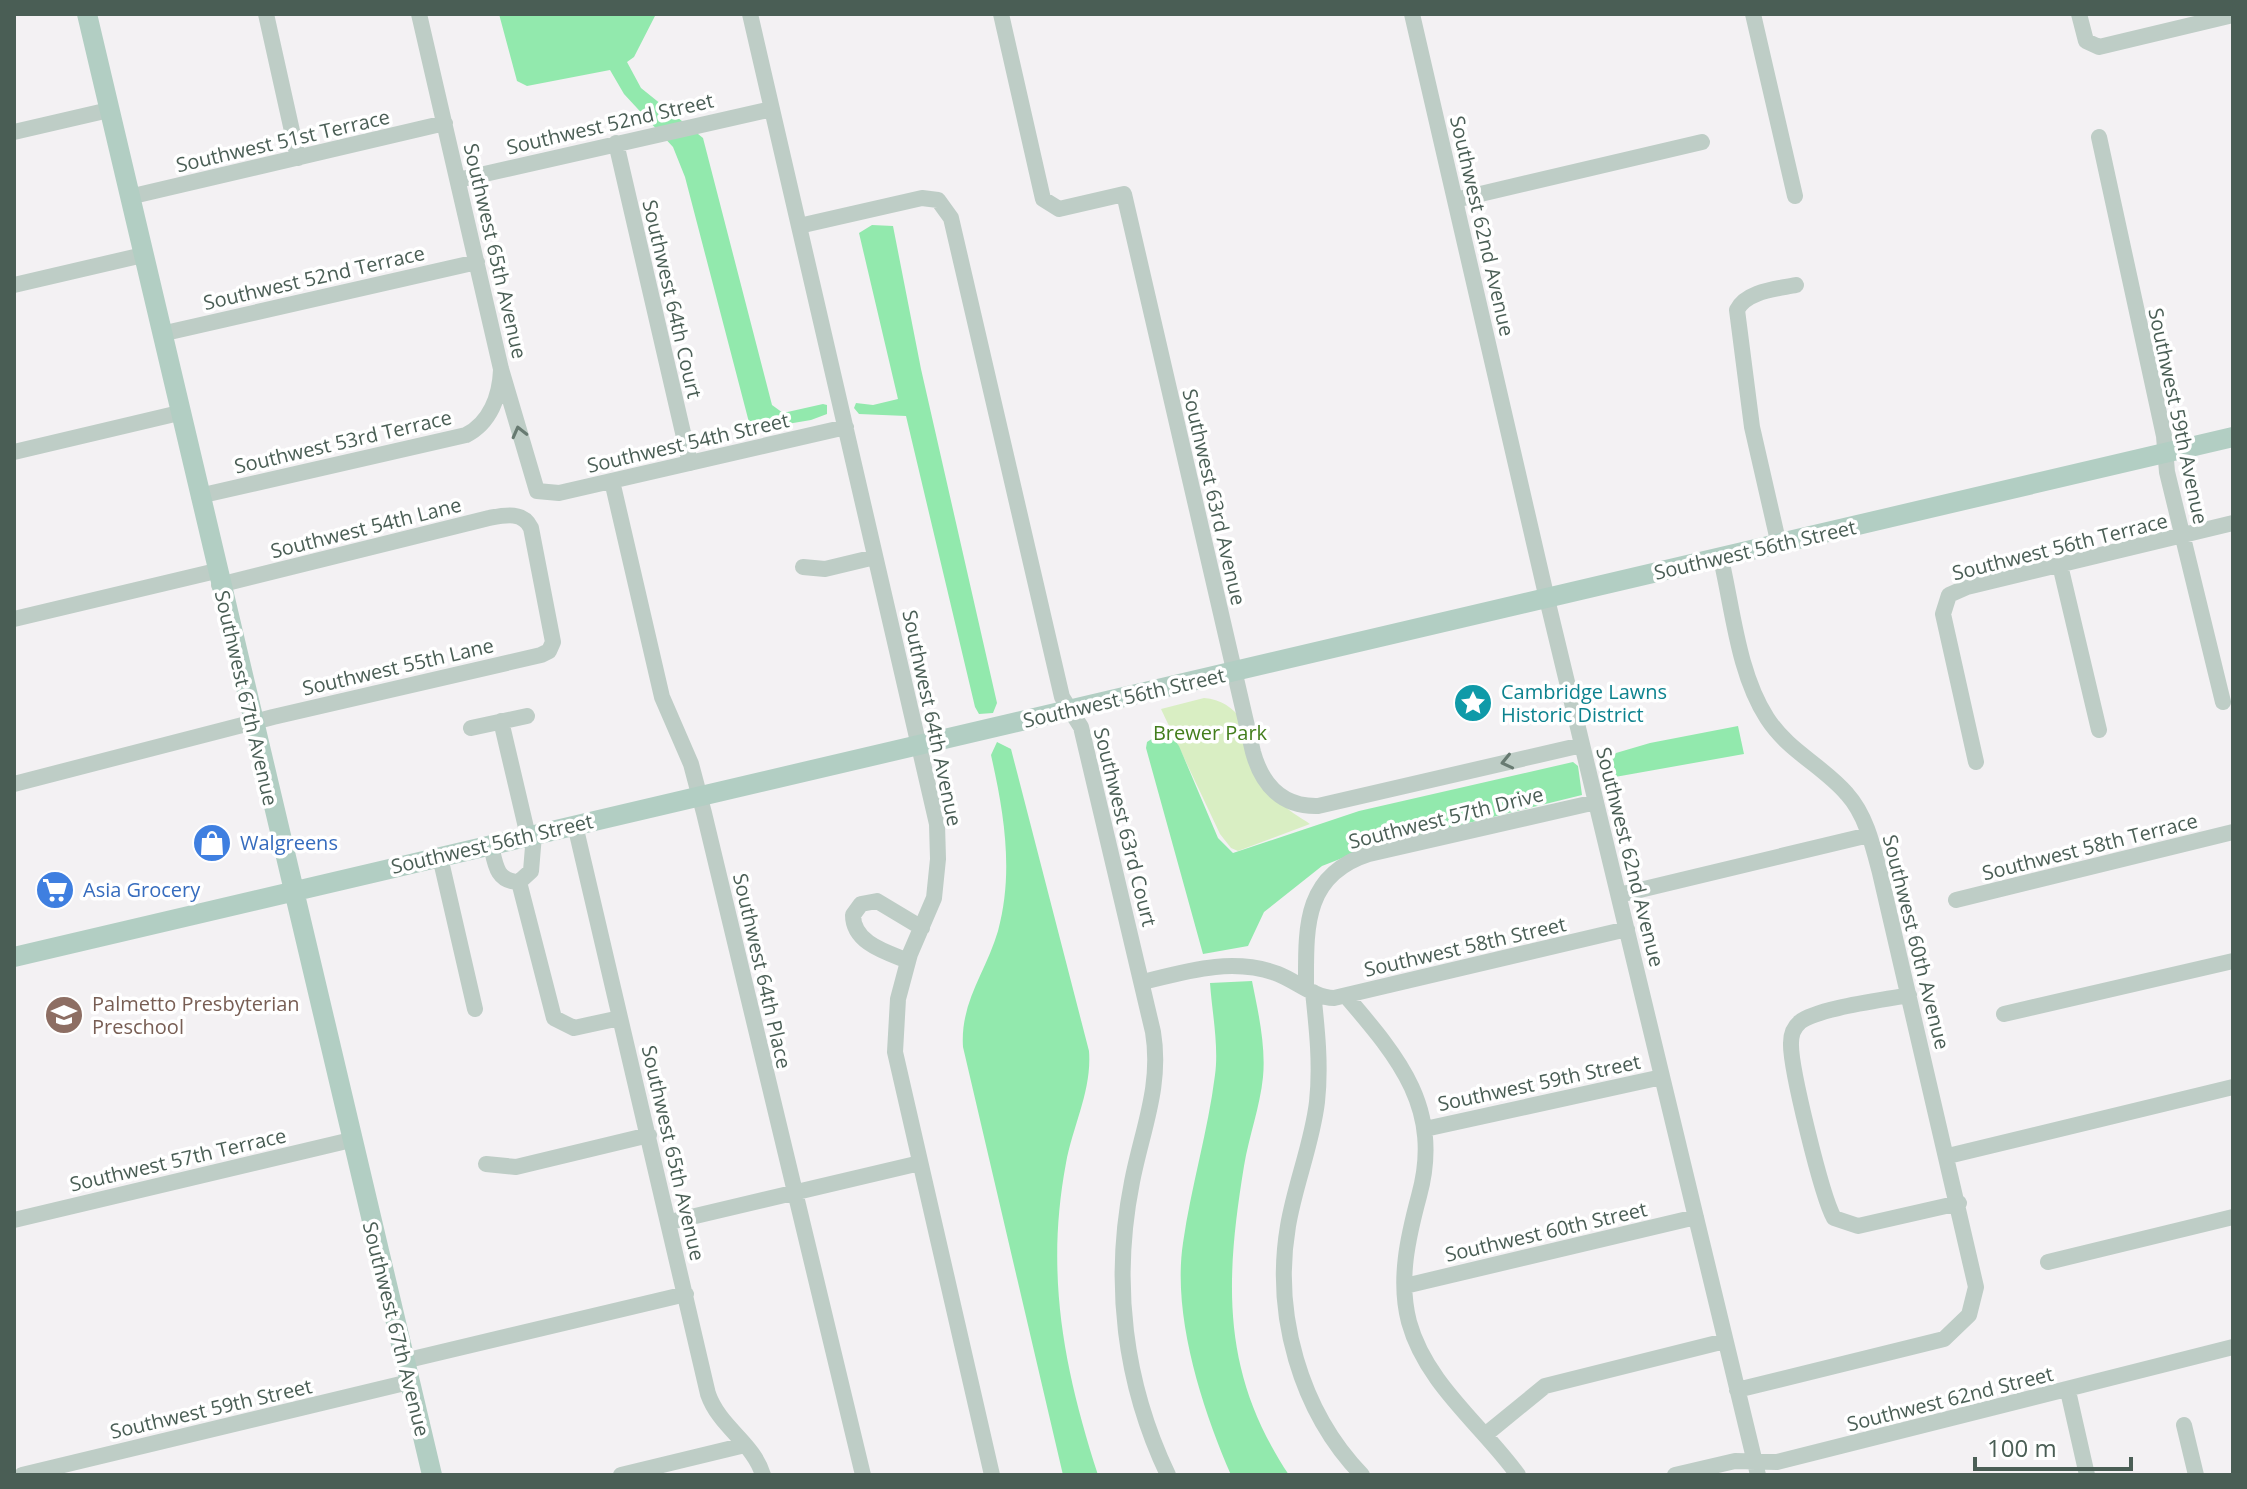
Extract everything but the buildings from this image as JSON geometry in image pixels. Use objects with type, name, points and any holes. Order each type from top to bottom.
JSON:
[{"type":"main road","name":"Southwest 67th Avenue","points":[[87,14],[252,724],[432,1475]]},
{"type":"main road","name":"Southwest 56th Street","points":[[14,957],[2233,437]]},
{"type":"street","points":[[266,14],[298,158]]},
{"type":"street","name":"Southwest 65th Avenue","points":[[419,14],[501,369],[531,479],[540,492]]},
{"type":"street","name":"Southwest 64th Avenue","points":[[750,14],[919,746],[938,847],[934,898],[908,961],[898,999],[894,1041],[992,1475]]},
{"type":"street","name":"Southwest 63rd Avenue","points":[[1001,14],[1038,188],[1048,205],[1059,209],[1124,194],[1256,763],[1269,786],[1283,799],[1300,805],[1318,806],[1582,745]]},
{"type":"street","name":"Southwest 62nd Avenue","points":[[1412,14],[1547,599],[1756,1468]]},
{"type":"street","points":[[1753,14],[1795,196]]},
{"type":"street","points":[[2079,14],[2085,39],[2091,46],[2103,47],[2233,15]]},
{"type":"street","name":"Southwest 52nd Street","points":[[458,180],[772,109]]},
{"type":"street","points":[[14,132],[109,110]]},
{"type":"street","name":"Southwest 51st Terrace","points":[[129,197],[445,123]]},
{"type":"street","name":"Southwest 59th Avenue","points":[[2099,137],[2183,536],[2223,702]]},
{"type":"street","points":[[1455,200],[1702,142]]},
{"type":"street","name":"Southwest 64th Court","points":[[616,143],[690,463]]},
{"type":"street","name":"Southwest 63rd Court","points":[[799,226],[909,200],[936,199],[945,206],[951,218],[1062,697],[1081,727],[1143,982],[1155,1046],[1156,1080],[1126,1216],[1122,1301],[1135,1384],[1168,1475]]},
{"type":"street","points":[[14,285],[143,255]]},
{"type":"street","name":"Southwest 52nd Terrace","points":[[161,334],[477,262]]},
{"type":"street","points":[[1779,545],[1752,427],[1738,307],[1755,295],[1796,285]]},
{"type":"street","name":"Southwest 53rd Terrace","points":[[199,496],[466,435],[487,417],[499,389],[501,369]]},
{"type":"street","points":[[14,452],[179,413]]},
{"type":"street","name":"Southwest 54th Street","points":[[540,492],[559,493],[846,427]]},
{"type":"street","name":"Southwest 64th Place","points":[[612,481],[662,697],[691,764],[700,797],[863,1475]]},
{"type":"street","name":"Southwest 54th Lane","points":[[218,578],[489,518],[523,518],[531,528],[553,631],[552,647]]},
{"type":"street","name":"Southwest 56th Terrace","points":[[1976,762],[1944,619],[1945,600],[1963,588],[2233,523]]},
{"type":"street","points":[[803,567],[825,569],[875,557]]},
{"type":"street","name":"Southwest 60th Avenue","points":[[1721,559],[1749,675],[1762,709],[1787,743],[1847,793],[1859,809],[1869,835],[1948,1156],[1976,1287],[1972,1308],[1961,1326],[1949,1336],[1737,1390]]},
{"type":"street","points":[[2060,565],[2099,730]]},
{"type":"street","points":[[14,619],[218,578]]},
{"type":"street","name":"Southwest 55th Lane","points":[[14,784],[541,655],[552,647]]},
{"type":"street","points":[[471,728],[527,716]]},
{"type":"street","points":[[491,845],[499,874],[509,882],[519,882],[531,871],[531,835],[501,721]]},
{"type":"street","name":"Southwest 57th Drive","points":[[1310,989],[1309,918],[1325,882],[1345,863],[1369,854],[1596,802]]},
{"type":"street","name":"Southwest 65th Avenue","points":[[575,825],[711,1403],[725,1425],[756,1457],[763,1475]]},
{"type":"street","name":"Southwest 58th Terrace","points":[[1956,900],[2233,832]]},
{"type":"street","points":[[1619,895],[1869,835]]},
{"type":"street","points":[[440,857],[475,1009]]},
{"type":"street","points":[[519,882],[554,1018],[574,1028],[620,1018]]},
{"type":"street","points":[[908,961],[862,938],[854,925],[853,915],[861,904],[877,901],[922,928]]},
{"type":"street","name":"Southwest 58th Street","points":[[1143,982],[1198,969],[1232,965],[1268,971],[1325,998],[1346,996],[1627,929]]},
{"type":"street","points":[[2004,1014],[2233,961]]},
{"type":"street","points":[[1310,989],[1318,1089],[1308,1151],[1288,1227],[1284,1269],[1286,1309],[1304,1383],[1331,1435],[1362,1475]]},
{"type":"street","points":[[1909,995],[1815,1015],[1795,1027],[1790,1041],[1792,1057],[1824,1192],[1837,1220],[1849,1225],[1865,1225],[1959,1203]]},
{"type":"street","points":[[1346,996],[1401,1063],[1418,1101],[1425,1129],[1425,1165],[1408,1240],[1405,1286],[1409,1321],[1426,1360],[1518,1475]]},
{"type":"street","name":"Southwest 59th Street","points":[[1425,1129],[1662,1077]]},
{"type":"street","points":[[1948,1156],[2233,1087]]},
{"type":"street","points":[[486,1164],[516,1167],[649,1135]]},
{"type":"street","name":"Southwest 57th Terrace","points":[[14,1220],[351,1140]]},
{"type":"street","points":[[670,1222],[920,1163]]},
{"type":"street","name":"Southwest 60th Street","points":[[1405,1286],[1696,1217]]},
{"type":"street","points":[[2048,1262],[2233,1217]]},
{"type":"street","points":[[404,1361],[686,1294]]},
{"type":"street","points":[[1485,1435],[1517,1405],[1545,1386],[1725,1341]]},
{"type":"street","name":"Southwest 62nd Street","points":[[1675,1475],[1735,1461],[1756,1468],[2233,1347]]},
{"type":"street","name":"Southwest 59th Street","points":[[22,1475],[409,1382]]},
{"type":"street","points":[[2068,1391],[2087,1475]]},
{"type":"street","points":[[2184,1425],[2196,1475]]},
{"type":"street","points":[[621,1475],[745,1445]]},
{"type":"green space","name":"Brewer Park","points":[[1204,698],[1220,702],[1233,710],[1244,723],[1280,800],[1310,824],[1238,851],[1231,848],[1220,834],[1161,709]]},
{"type":"shaded area","points":[[499,14],[656,14],[634,57],[627,62],[641,88],[703,138],[772,405],[783,413],[823,404],[827,405],[827,414],[811,420],[751,430],[685,177],[673,147],[624,94],[610,70],[527,86],[517,81]]},
{"type":"shaded area","points":[[872,225],[893,226],[921,369],[997,703],[993,713],[979,714],[975,707],[906,416],[859,414],[854,408],[856,403],[873,405],[898,399],[859,233]]},
{"type":"shaded area","points":[[1738,726],[1744,754],[1615,777],[1612,757],[1616,753],[1650,743]]},
{"type":"shaded area","points":[[1161,733],[1171,735],[1179,746],[1218,838],[1233,853],[1359,811],[1573,762],[1578,766],[1582,795],[1368,848],[1322,866],[1264,912],[1248,946],[1203,954],[1146,748],[1147,742]]},
{"type":"shaded area","points":[[997,742],[1011,749],[1089,1051],[1088,1080],[1066,1163],[1057,1244],[1061,1321],[1067,1359],[1098,1475],[1063,1475],[963,1047],[963,1031],[970,1001],[993,946],[1003,909],[1005,843],[991,755]]},
{"type":"shaded area","points":[[1252,981],[1264,1065],[1262,1088],[1246,1155],[1233,1249],[1234,1326],[1240,1363],[1251,1400],[1267,1437],[1289,1475],[1231,1475],[1200,1391],[1182,1301],[1183,1243],[1216,1064],[1210,983]]},
{"type":"place","name":"Cambridge Lawns Historic District","points":[[1473,703]]},
{"type":"place","name":"Walgreens","points":[[212,843]]},
{"type":"place","name":"Asia Grocery","points":[[55,890]]},
{"type":"place","name":"Palmetto Presbyterian Preschool","points":[[64,1015]]}]
